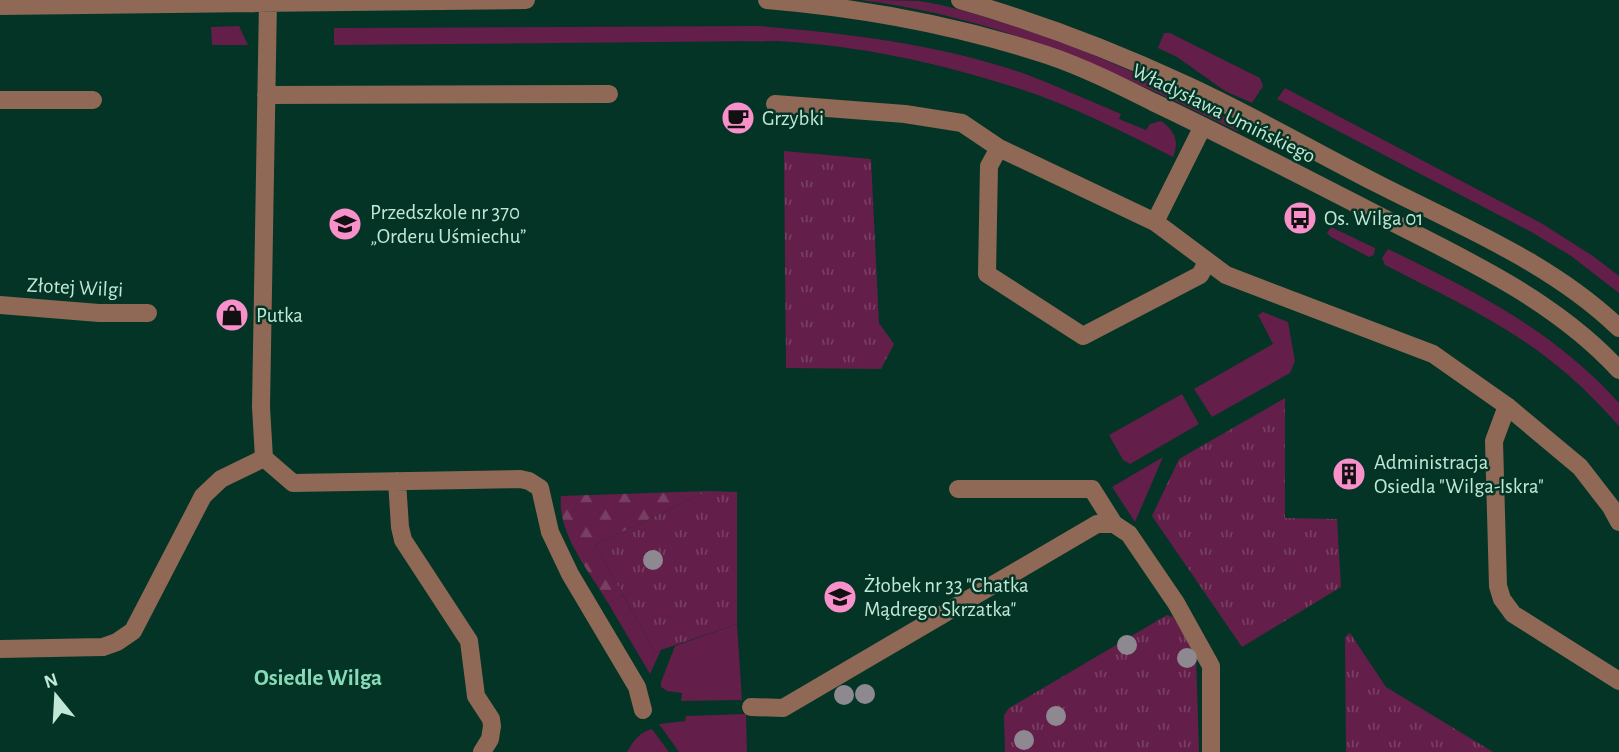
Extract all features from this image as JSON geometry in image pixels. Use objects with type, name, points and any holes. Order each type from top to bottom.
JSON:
[{"type":"street","points":[[0,6],[526,0]]},
{"type":"street","name":"Władysława Umińskiego","points":[[767,0],[830,5],[939,25],[1036,52],[1123,88],[1452,253],[1531,297],[1562,319],[1619,370]]},
{"type":"street","name":"Władysława Umińskiego","points":[[960,0],[1026,19],[1078,38],[1197,90],[1519,256],[1576,291],[1619,328]]},
{"type":"street","points":[[268,2],[261,407],[264,458],[293,483],[520,479],[540,488],[550,532],[570,574],[637,687],[643,710]]},
{"type":"street","points":[[265,95],[609,94]]},
{"type":"street","points":[[0,100],[93,100]]},
{"type":"street","points":[[775,104],[905,114],[962,123],[999,148],[1155,222],[1208,262],[1238,280],[1433,354],[1507,406],[1580,467],[1611,507],[1619,522]]},
{"type":"street","points":[[1155,222],[1203,126]]},
{"type":"street","points":[[999,148],[989,166],[986,274],[1083,336],[1200,275],[1208,262]]},
{"type":"street","name":"Złotej Wilgi","points":[[0,305],[99,313],[148,313]]},
{"type":"street","points":[[1507,406],[1494,441],[1499,586],[1502,599],[1513,614],[1619,681]]},
{"type":"street","points":[[0,649],[103,647],[117,642],[133,631],[203,496],[221,479],[264,458]]},
{"type":"street","points":[[397,481],[403,540],[469,641],[476,696],[492,726],[482,752]]},
{"type":"street","points":[[958,489],[1092,489],[1114,524],[1129,534],[1176,603],[1211,666],[1211,752]]},
{"type":"street","points":[[751,707],[783,708],[1097,524],[1114,524]]},
{"type":"green space","points":[[860,0],[929,3],[1033,32],[1154,82],[1242,126],[1242,129],[1237,131],[1101,68],[1007,33],[910,8]]},
{"type":"green space","points":[[239,26],[248,45],[212,45],[211,27]]},
{"type":"green space","points":[[760,26],[896,42],[995,64],[1121,114],[1119,119],[1146,130],[1150,124],[1161,121],[1175,136],[1175,151],[1173,157],[1077,111],[1017,88],[928,63],[807,43],[776,41],[334,45],[334,28]]},
{"type":"green space","points":[[1164,33],[1170,33],[1260,78],[1263,86],[1252,103],[1225,91],[1177,57],[1158,48]]},
{"type":"green space","points":[[1285,88],[1541,223],[1619,276],[1619,293],[1571,256],[1533,233],[1277,99]]},
{"type":"green space","points":[[784,151],[871,159],[879,323],[894,344],[881,369],[786,368]]},
{"type":"green space","points":[[1331,227],[1375,248],[1374,255],[1369,257],[1331,237],[1327,233]]},
{"type":"green space","points":[[1388,249],[1482,297],[1568,354],[1619,403],[1619,426],[1591,396],[1541,353],[1476,312],[1385,265],[1382,258]]},
{"type":"green space","points":[[1263,312],[1288,322],[1295,361],[1290,373],[1212,417],[1194,389],[1273,344],[1258,315]]},
{"type":"green space","points":[[1182,394],[1199,424],[1130,464],[1123,460],[1109,435]]},
{"type":"green space","points":[[1285,398],[1285,518],[1337,519],[1341,587],[1242,647],[1152,516],[1179,459]]},
{"type":"green space","points":[[1163,457],[1135,522],[1112,487]]},
{"type":"green space","points":[[708,491],[595,545],[623,595],[608,603],[569,538],[561,510],[561,496]]},
{"type":"green space","points":[[708,491],[737,492],[737,624],[655,652],[595,545]]},
{"type":"green space","points":[[623,595],[655,652],[661,650],[650,674],[608,603]]},
{"type":"green space","points":[[1167,615],[1173,617],[1196,655],[1199,752],[1005,752],[1004,715],[1009,708]]},
{"type":"green space","points":[[737,624],[742,700],[681,701],[682,693],[667,691],[661,687],[675,646]]},
{"type":"green space","points":[[1350,633],[1386,687],[1493,752],[1346,752],[1345,637]]},
{"type":"green space","points":[[746,714],[747,752],[679,752],[659,724],[685,721],[686,716]]},
{"type":"green space","points":[[652,729],[669,752],[627,752],[640,735]]},
{"type":"place","name":"Grzybki","points":[[738,118]]},
{"type":"place","name":"Os. Wilga 01","points":[[1300,218]]},
{"type":"place","name":"Przedszkole nr 370 „Orderu Uśmiechu”","points":[[345,224]]},
{"type":"place","name":"Putka","points":[[232,315]]},
{"type":"place","name":"Administracja Osiedla \"Wilga-Iskra\"","points":[[1349,474]]},
{"type":"place","name":"Żłobek nr 33 \"Chatka Mądrego Skrzatka\"","points":[[840,597]]},
{"type":"district","name":"Osiedle Wilga","points":[[318,677]]}]
